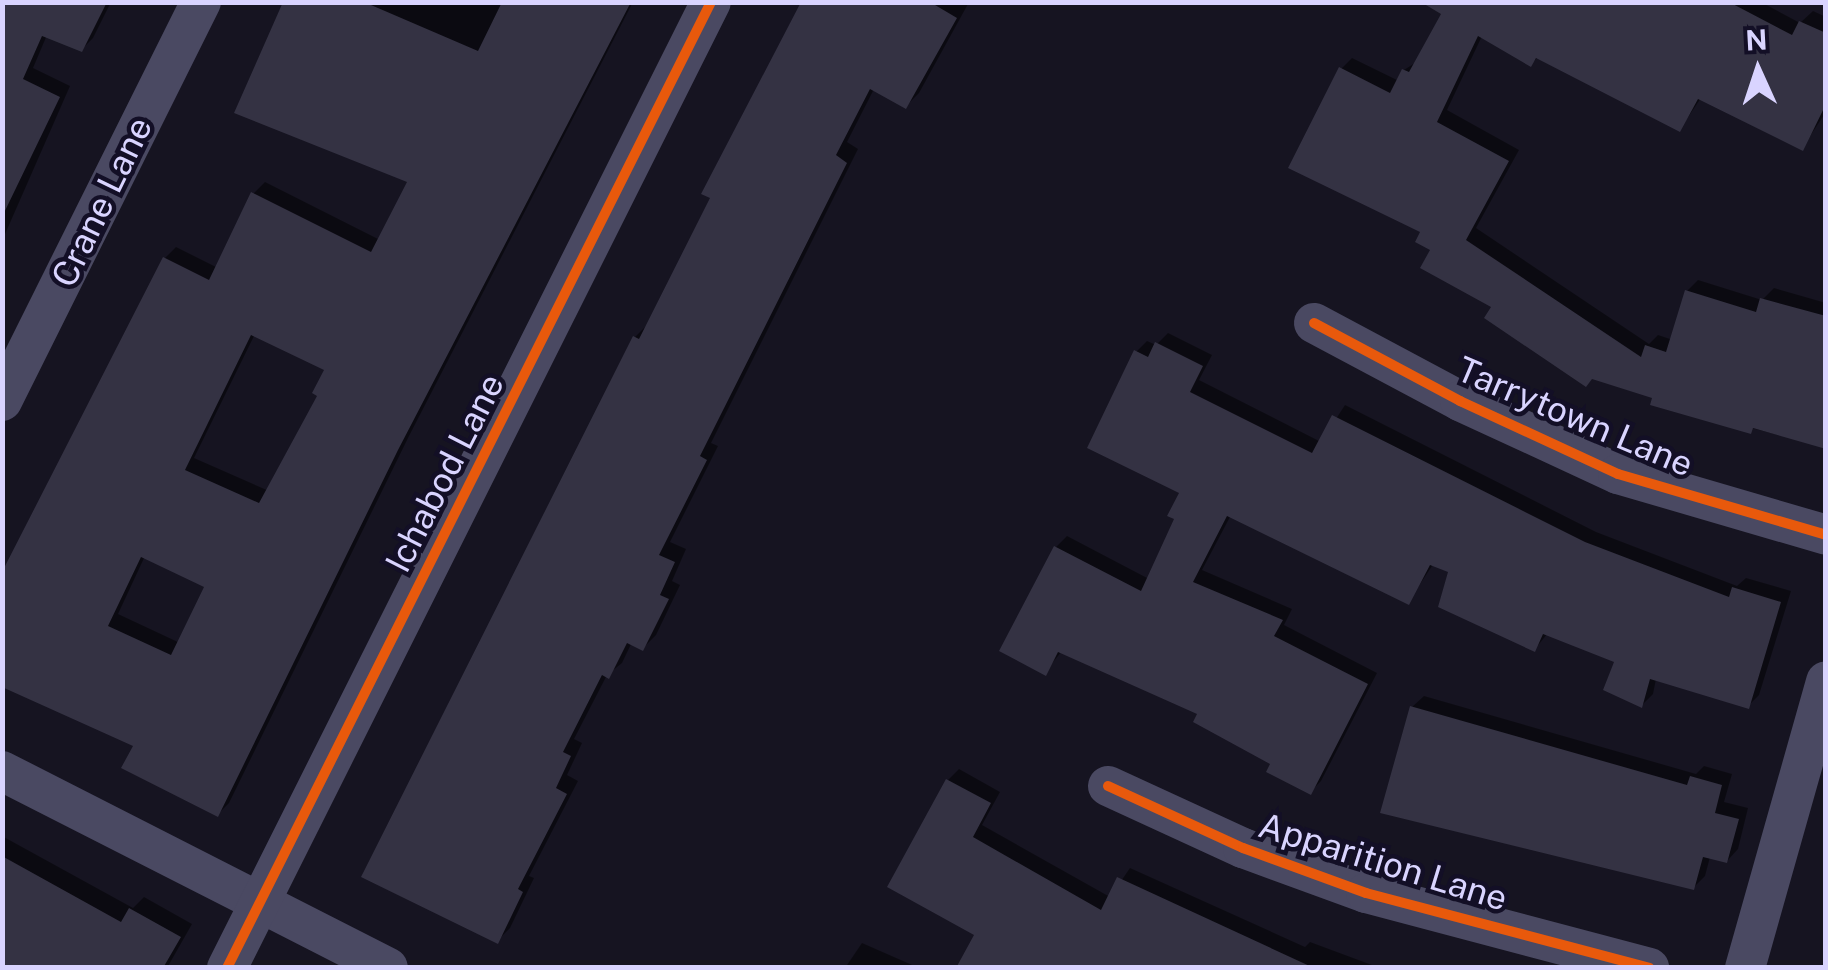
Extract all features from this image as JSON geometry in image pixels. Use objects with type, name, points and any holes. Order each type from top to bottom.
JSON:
[{"type":"street","name":"Crane Lane","points":[[2,402],[201,2]]},
{"type":"street","name":"Ichabod Lane","points":[[228,968],[711,2]]},
{"type":"street","name":"Tarrytown Lane","points":[[1314,323],[1460,401],[1618,474],[1826,535]]},
{"type":"street","points":[[1744,968],[1826,680]]},
{"type":"street","points":[[2,771],[388,968]]},
{"type":"street","name":"Apparition Lane","points":[[1108,786],[1243,848],[1366,892],[1649,968]]},
{"type":"building","points":[[2,2],[107,2],[82,52],[42,36],[23,79],[60,97],[2,217]]},
{"type":"building","points":[[283,2],[364,2],[478,51],[502,2],[631,2],[398,450],[218,817],[121,768],[133,746],[2,687],[2,572],[163,257],[209,280],[251,192],[371,252],[407,182],[234,113]],"holes":[[[251,335],[324,370],[312,393],[317,396],[259,503],[185,470]],[[141,557],[204,587],[171,655],[108,626]]]},
{"type":"building","points":[[801,2],[930,2],[957,18],[906,109],[870,89],[836,155],[847,163],[700,456],[707,460],[659,555],[675,562],[660,595],[669,599],[643,651],[627,643],[609,679],[602,675],[563,752],[571,756],[556,788],[567,794],[518,889],[523,892],[498,944],[361,877],[633,336],[639,339],[710,198],[701,194]]},
{"type":"building","points":[[1421,2],[1729,2],[1792,35],[1799,21],[1826,33],[1826,104],[1803,151],[1698,99],[1680,132],[1536,58],[1531,67],[1478,36],[1437,122],[1509,161],[1466,240],[1641,357],[1645,345],[1666,352],[1685,290],[1756,312],[1760,298],[1826,316],[1826,449],[1753,428],[1751,434],[1650,405],[1652,398],[1592,379],[1586,387],[1484,318],[1491,307],[1420,268],[1430,250],[1415,242],[1420,232],[1288,168],[1339,67],[1390,93],[1402,69],[1409,72],[1441,14]]},
{"type":"building","points":[[1155,342],[1203,366],[1190,392],[1312,453],[1332,415],[1585,542],[1729,597],[1732,587],[1781,602],[1749,709],[1650,679],[1642,708],[1603,690],[1614,662],[1543,634],[1535,652],[1438,607],[1448,572],[1430,565],[1409,605],[1227,516],[1193,582],[1283,620],[1274,636],[1368,684],[1311,795],[1266,772],[1270,764],[1193,722],[1197,714],[1058,652],[1046,676],[999,651],[1054,546],[1141,591],[1174,519],[1167,516],[1179,493],[1087,448],[1134,350],[1148,357]]},
{"type":"building","points":[[1410,706],[1687,785],[1690,776],[1722,785],[1715,813],[1739,819],[1727,863],[1703,857],[1694,890],[1380,813]]},
{"type":"building","points":[[946,779],[991,803],[973,837],[1101,910],[1117,877],[1314,968],[956,968],[974,935],[887,887]]},
{"type":"building","points":[[2,856],[121,922],[129,908],[181,937],[163,968],[2,968]]},
{"type":"cycle path","points":[[227,968],[711,2]]},
{"type":"cycle path","points":[[1314,323],[1460,401],[1618,474],[1826,535]]},
{"type":"cycle path","points":[[1108,786],[1243,848],[1366,893],[1649,968]]}]
